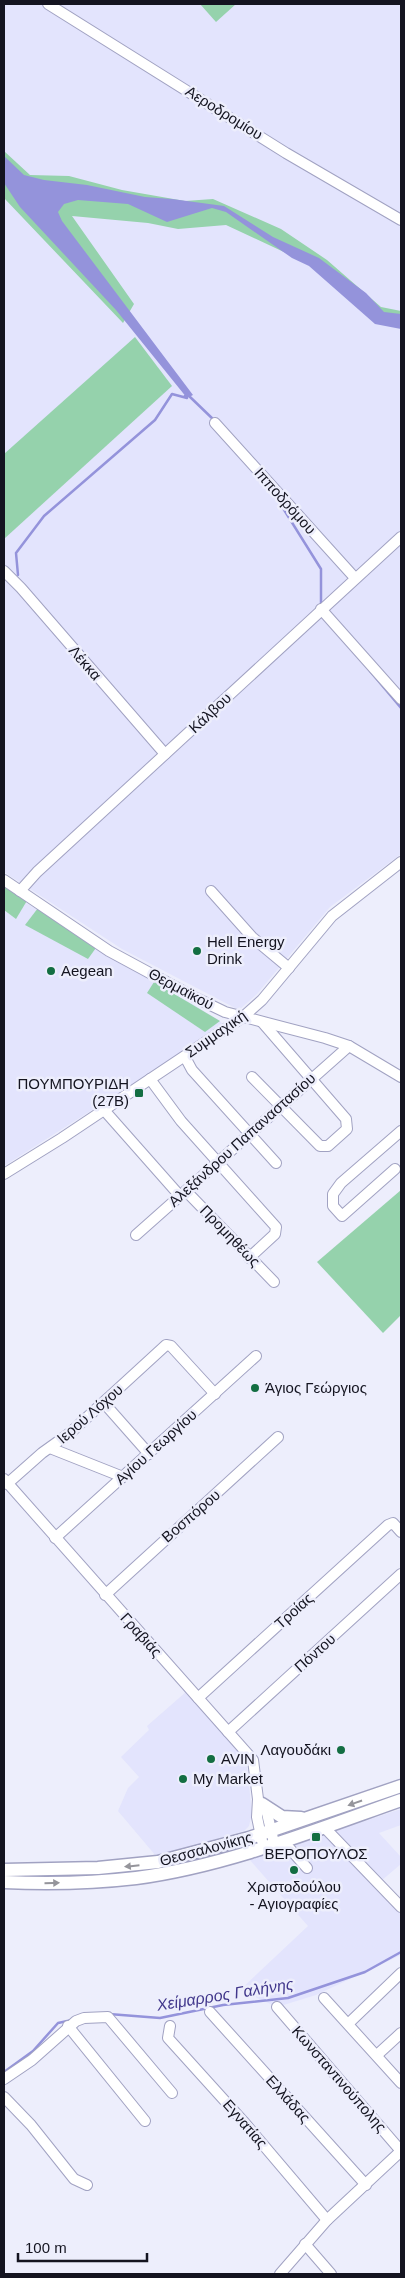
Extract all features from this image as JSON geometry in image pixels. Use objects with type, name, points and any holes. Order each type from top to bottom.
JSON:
[{"type":"main road","name":"Θεσσαλονίκης","points":[[4,1882],[48,1883],[137,1878],[197,1865],[270,1839],[310,1818],[401,1786]]},
{"type":"main road","name":"Θεσσαλονίκης","points":[[4,1870],[98,1868],[147,1864],[324,1827],[401,1800]]},
{"type":"main road","points":[[260,1802],[282,1817],[310,1818]]},
{"type":"street","name":"Αεροδρομίου","points":[[48,4],[286,153],[401,220]]},
{"type":"street","name":"Ιπποδρόμου","points":[[215,423],[355,578]]},
{"type":"street","name":"Κάλβου","points":[[20,891],[37,872],[401,537]]},
{"type":"street","name":"Λέκκα","points":[[4,571],[166,754]]},
{"type":"street","points":[[321,610],[401,699]]},
{"type":"street","name":"Συμμαχική","points":[[4,1174],[104,1110],[242,1017],[262,1000],[332,916],[401,862]]},
{"type":"street","name":"Θερμαϊκού","points":[[4,880],[109,951],[196,998],[225,1012],[316,1035],[349,1046],[401,1077]]},
{"type":"street","points":[[211,891],[252,937],[289,968]]},
{"type":"street","points":[[252,1077],[320,1146],[328,1146],[344,1132],[347,1124],[346,1119],[313,1078],[262,1022]]},
{"type":"street","name":"Αλεξάνδρου Παπαναστασίου","points":[[136,1235],[349,1046]]},
{"type":"street","points":[[185,1056],[192,1070],[276,1163]]},
{"type":"street","points":[[150,1079],[181,1121],[276,1227],[276,1231],[249,1258]]},
{"type":"street","name":"Προμηθέως","points":[[104,1110],[183,1193],[274,1282]]},
{"type":"street","points":[[395,1169],[342,1216],[333,1206],[333,1194],[341,1183],[401,1131]]},
{"type":"street","name":"Ιερού Λόχου","points":[[6,1482],[104,1403],[166,1346],[170,1346],[215,1394]]},
{"type":"street","name":"Αγίου Γεωργίου","points":[[55,1538],[256,1356]]},
{"type":"street","points":[[104,1403],[149,1454]]},
{"type":"street","name":"Βοσπόρου","points":[[105,1595],[278,1438]]},
{"type":"street","points":[[50,1448],[123,1477]]},
{"type":"street","name":"Γραβιάς","points":[[6,1482],[253,1760],[260,1802],[270,1839]]},
{"type":"street","name":"Τροίας","points":[[198,1698],[390,1523],[394,1524],[401,1532]]},
{"type":"street","name":"Πόντου","points":[[228,1732],[401,1574]]},
{"type":"street","points":[[324,1827],[401,1907]]},
{"type":"street","points":[[270,1839],[307,1868]]},
{"type":"street","points":[[349,2023],[401,1973]]},
{"type":"street","points":[[324,1998],[349,2023],[401,2083]]},
{"type":"street","name":"Κωνσταντινούπολης","points":[[277,2007],[401,2151]]},
{"type":"street","name":"Ελλάδας","points":[[210,2012],[366,2186]]},
{"type":"street","points":[[4,2079],[32,2060],[68,2026],[84,2018],[108,2017],[172,2093]]},
{"type":"street","points":[[68,2026],[146,2121]]},
{"type":"street","name":"Εγνατίας","points":[[170,2026],[168,2038],[243,2121],[327,2220]]},
{"type":"street","points":[[376,2054],[401,2033]]},
{"type":"street","points":[[4,2097],[31,2125],[74,2179],[87,2185]]},
{"type":"street","points":[[280,2274],[327,2220],[366,2186],[401,2151]]},
{"type":"street","points":[[305,2244],[331,2274]]},
{"type":"shaded area","points":[[4,4],[401,4],[401,854],[330,907],[257,994],[239,1010],[122,949],[4,872]]},
{"type":"shaded area","points":[[4,890],[36,909],[38,908],[220,1021],[224,1026],[4,1166]]},
{"type":"shaded area","points":[[186,1692],[246,1757],[252,1813],[249,1826],[244,1831],[156,1856],[118,1811],[128,1788],[139,1777],[121,1757],[149,1730],[147,1726]]},
{"type":"shaded area","points":[[401,1809],[401,1825],[379,1833],[401,1857],[401,1864],[381,1881],[401,1904],[401,1955],[316,1995],[277,2007],[240,1990],[308,1926],[249,1859]]},
{"type":"green space","points":[[200,4],[236,4],[216,22]]},
{"type":"green space","points":[[4,151],[30,175],[69,176],[122,190],[185,201],[213,199],[281,229],[327,260],[381,307],[401,311],[401,325],[316,267],[226,225],[178,229],[148,223],[72,216],[134,304],[123,323],[4,198]]},
{"type":"green space","points":[[135,337],[172,386],[4,539],[4,454]]},
{"type":"green space","points":[[4,884],[28,899],[16,919],[4,910]]},
{"type":"green space","points":[[38,908],[98,945],[88,959],[25,925]]},
{"type":"green space","points":[[154,982],[220,1021],[205,1032],[147,993]]},
{"type":"green space","points":[[401,1190],[401,1315],[383,1333],[317,1262]]},
{"type":"water","points":[[4,156],[24,175],[44,180],[87,185],[145,197],[224,206],[273,237],[319,258],[366,293],[384,312],[401,314],[401,329],[375,324],[309,266],[292,258],[226,212],[212,208],[167,222],[128,204],[78,200],[64,204],[58,212],[62,221],[193,395],[187,398],[116,310],[20,207],[4,183]]},
{"type":"waterway","points":[[18,575],[16,553],[44,516],[155,420],[172,394],[187,398],[185,396]]},
{"type":"waterway","points":[[188,395],[215,421]]},
{"type":"waterway","points":[[276,497],[321,569],[321,606]]},
{"type":"waterway","points":[[370,671],[401,708]]},
{"type":"waterway","name":"Χείμαρρος Γαλήνης","points":[[109,2014],[160,2018],[223,2005],[288,1998],[365,1972],[401,1952]]},
{"type":"waterway","name":"Χείμαρρος Γαλήνης","points":[[4,2072],[33,2051],[58,2023],[72,2020]]},
{"type":"place","name":"Hell Energy Drink","points":[[197,951]]},
{"type":"place","name":"Aegean","points":[[51,971]]},
{"type":"place","name":"ΠΟΥΜΠΟΥΡΙΔΗ (27Β)","points":[[139,1093]]},
{"type":"place","name":"Άγιος Γεώργιος","points":[[255,1388]]},
{"type":"place","name":"Λαγουδάκι","points":[[341,1750]]},
{"type":"place","name":"AVIN","points":[[211,1759]]},
{"type":"place","name":"My Market","points":[[183,1779]]},
{"type":"place","name":"ΒΕΡΟΠΟΥΛΟΣ","points":[[316,1837]]},
{"type":"place","name":"Χριστοδούλου - Αγιογραφίες","points":[[294,1870]]}]
